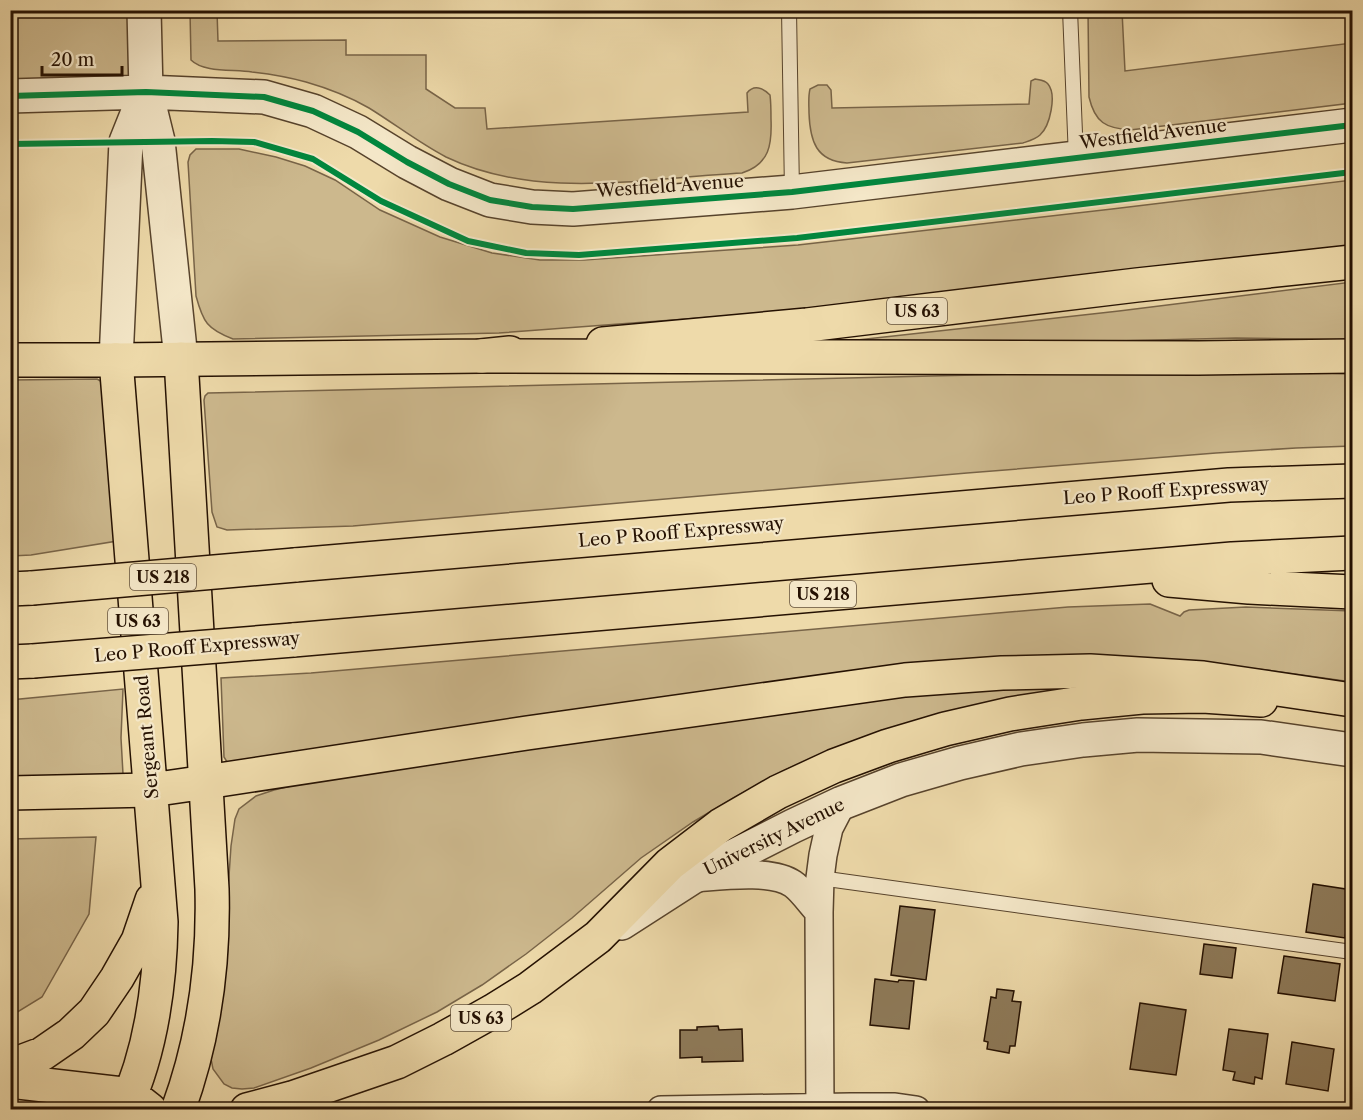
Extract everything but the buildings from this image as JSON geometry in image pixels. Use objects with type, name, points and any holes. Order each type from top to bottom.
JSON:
[{"type":"main road","name":"US 63","points":[[116,360],[481,356],[807,325],[1137,285],[1353,262]]},
{"type":"main road","points":[[481,356],[1162,358],[1353,356]]},
{"type":"main road","points":[[178,1110],[197,1048],[210,967],[213,924],[213,889],[181,359]]},
{"type":"main road","points":[[10,360],[116,360]]},
{"type":"main road","name":"Sergeant Road","points":[[116,360],[161,922],[155,1006],[142,1058],[135,1105]]},
{"type":"main road","name":"Leo P Rooff Expressway","points":[[21,589],[1140,492],[1229,485],[1353,481]]},
{"type":"main road","name":"Leo P Rooff Expressway","points":[[22,662],[1232,558],[1353,553]]},
{"type":"main road","points":[[1077,572],[1353,592]]},
{"type":"main road","points":[[10,793],[152,790],[515,735],[905,680],[1090,671],[1203,678],[1353,700]]},
{"type":"main road","name":"US 63","points":[[598,938],[670,864],[721,825],[778,792],[834,766],[945,729],[1010,714],[1081,703],[1142,697],[1203,696],[1353,706]]},
{"type":"main road","points":[[10,1066],[42,1054],[71,1034],[94,1012],[138,941],[158,881]]},
{"type":"main road","name":"University Avenue","points":[[247,1110],[353,1078],[397,1062],[444,1039],[530,988],[598,938]]},
{"type":"main road","points":[[10,1081],[135,1105]]},
{"type":"street","points":[[144,10],[146,92],[159,141],[181,359]]},
{"type":"street","points":[[116,360],[126,142],[146,92]]},
{"type":"street","name":"Westfield Avenue","points":[[10,96],[146,92],[264,97],[313,111],[358,132],[448,184],[490,200],[532,207],[573,209],[792,192],[1353,125]]},
{"type":"street","name":"University Avenue","points":[[598,938],[691,878],[793,826],[842,803],[901,780],[960,763],[1021,749],[1138,735],[1261,737],[1353,750]]},
{"type":"street","points":[[820,1108],[820,878],[829,828],[842,803]]},
{"type":"street","points":[[691,878],[751,875],[775,877],[793,884],[819,912]]},
{"type":"street","points":[[661,1110],[894,1107],[916,1110]]},
{"type":"lane","points":[[789,10],[792,192]]},
{"type":"lane","points":[[1070,10],[1076,158]]},
{"type":"lane","points":[[820,878],[1353,952]]},
{"type":"shaded area","points":[[10,11],[144,11],[146,92],[11,96]]},
{"type":"shaded area","points":[[190,11],[217,11],[218,41],[346,40],[346,55],[426,55],[426,89],[455,108],[485,108],[487,129],[748,112],[747,93],[758,88],[770,95],[770,145],[764,159],[742,173],[630,182],[554,183],[517,179],[481,171],[446,157],[369,108],[330,90],[286,77],[211,69],[197,64],[191,60]]},
{"type":"shaded area","points":[[1088,11],[1122,11],[1125,71],[1352,43],[1352,103],[1130,130],[1108,126],[1098,118],[1089,97]]},
{"type":"shaded area","points":[[1042,80],[1051,89],[1051,110],[1044,131],[1034,139],[1023,143],[847,163],[828,158],[822,154],[813,141],[809,92],[818,85],[827,85],[831,90],[832,108],[1029,104],[1031,81]]},
{"type":"shaded area","points":[[196,149],[239,149],[305,166],[335,180],[380,210],[440,237],[492,253],[540,260],[584,260],[798,245],[1352,180],[1352,249],[958,294],[713,317],[499,333],[233,339],[217,332],[207,324],[196,296],[188,162],[190,155]]},
{"type":"shaded area","points":[[1352,282],[1352,340],[1236,338],[991,344],[839,342],[1119,311]]},
{"type":"shaded area","points":[[1272,371],[1352,374],[1352,446],[1216,453],[353,526],[227,530],[217,527],[212,512],[204,400],[208,393],[1023,374]]},
{"type":"shaded area","points":[[97,379],[104,383],[117,541],[31,555],[11,556],[11,380]]},
{"type":"shaded area","points":[[1150,604],[1180,616],[1189,610],[1246,607],[1352,611],[1352,682],[1267,670],[1167,661],[232,764],[224,757],[221,678],[311,673],[1068,607]]},
{"type":"shaded area","points":[[1059,686],[1059,690],[840,746],[783,771],[693,822],[641,858],[572,918],[482,985],[437,1012],[379,1040],[254,1088],[232,1088],[224,1084],[213,1069],[211,1059],[228,948],[228,891],[235,819],[239,809],[256,796],[320,779],[918,692]]},
{"type":"shaded area","points":[[123,689],[121,738],[123,774],[11,780],[10,700]]},
{"type":"shaded area","points":[[96,837],[89,914],[42,997],[11,1016],[11,839]]},
{"type":"cycle path","points":[[10,96],[146,92],[264,97],[313,111],[358,132],[449,184],[490,200],[532,207],[573,209],[792,192],[1352,125]]},
{"type":"cycle path","points":[[10,144],[254,142],[313,159],[381,201],[468,241],[526,253],[579,255],[797,238],[1352,172]]}]
